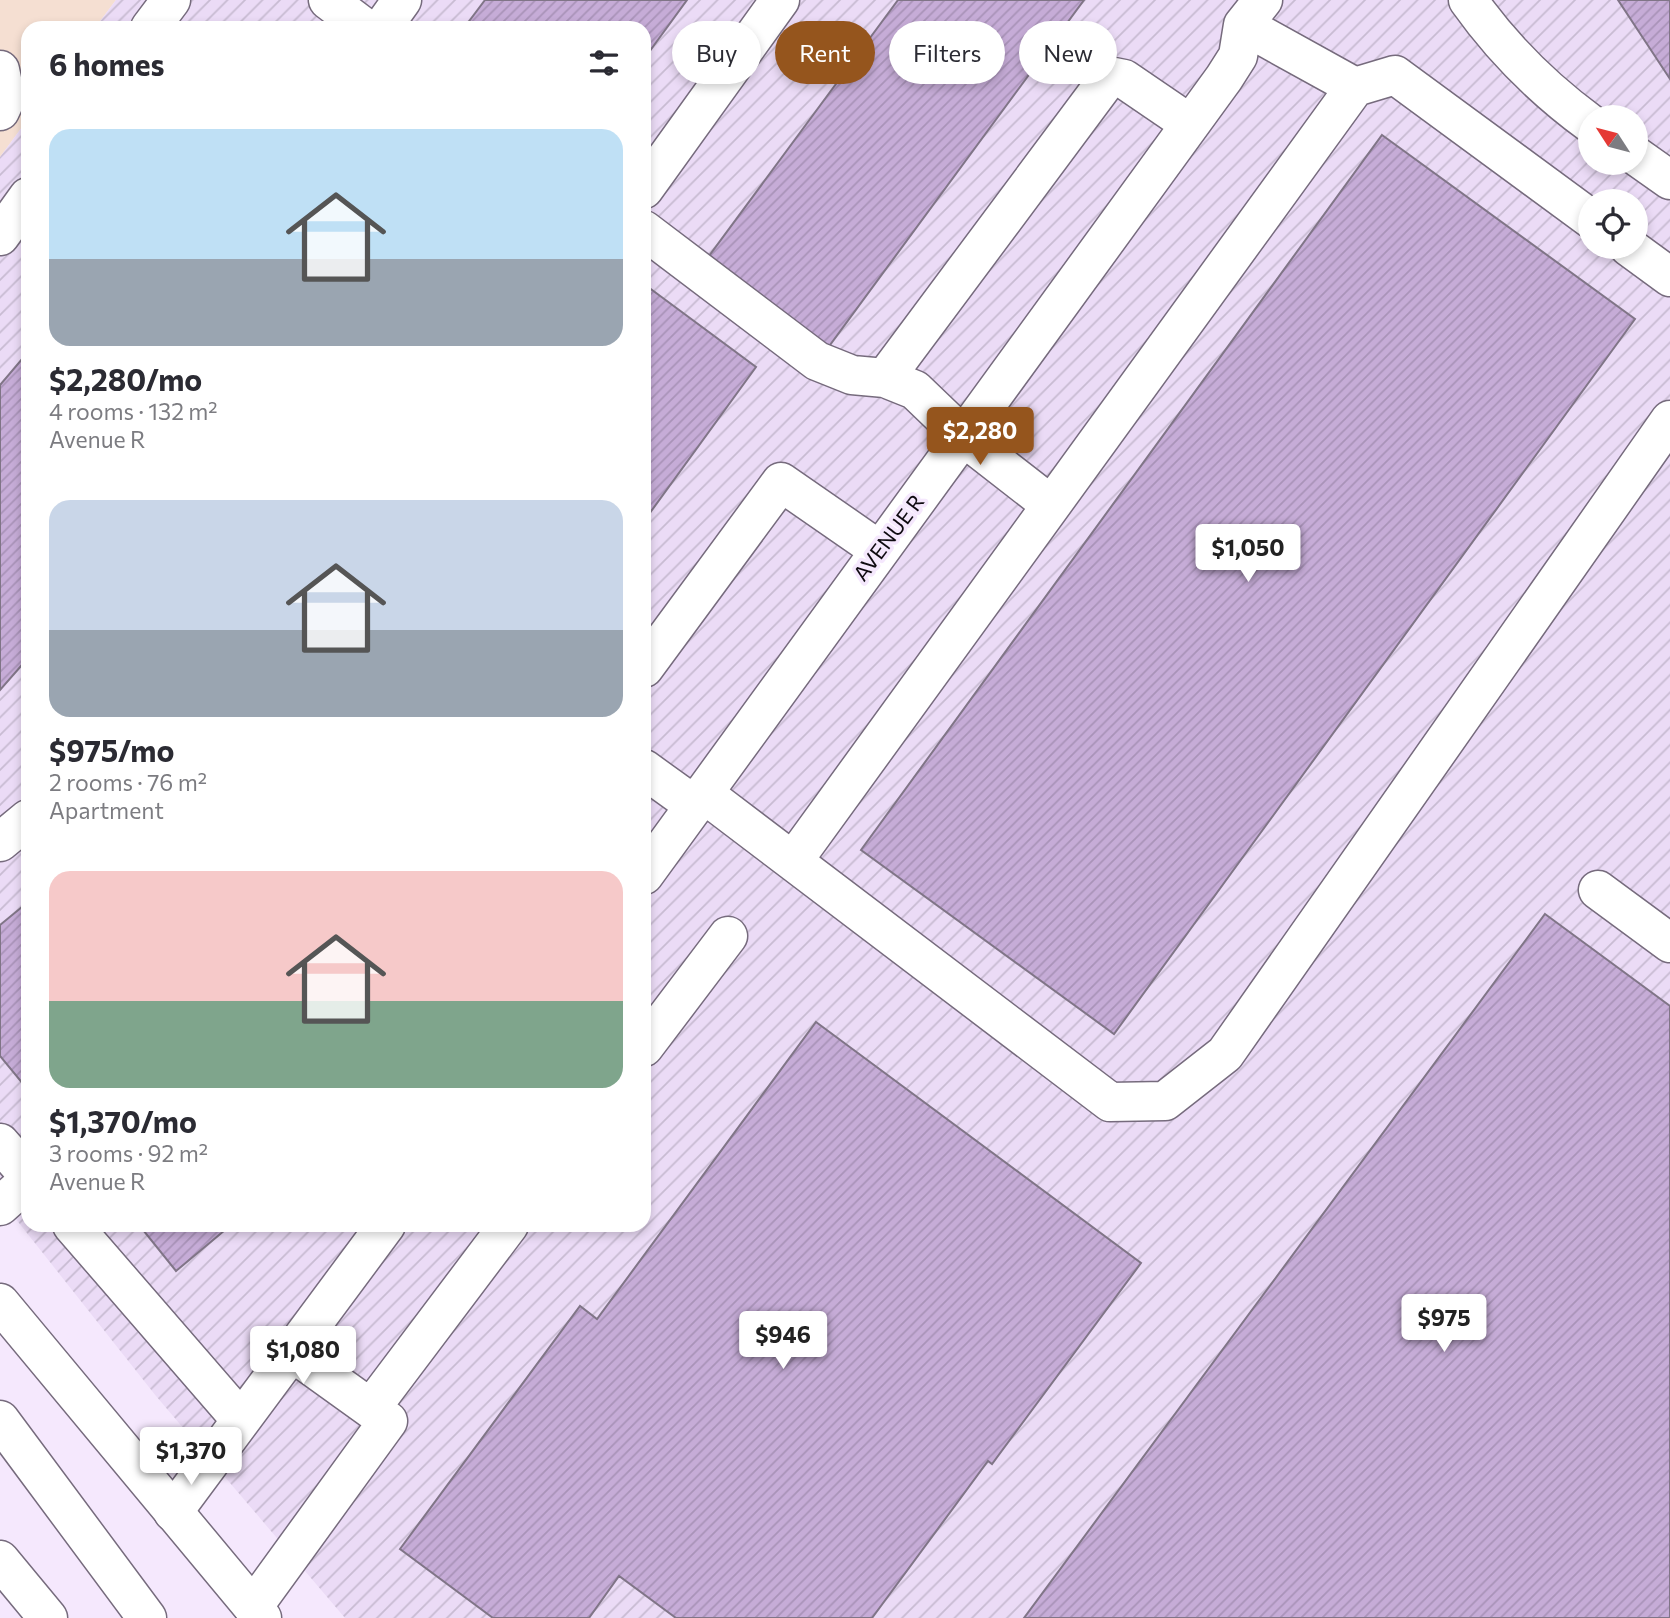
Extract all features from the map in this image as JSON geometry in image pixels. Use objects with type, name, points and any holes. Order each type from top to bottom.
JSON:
[{"type":"main road","points":[[155,21],[171,0]]},
{"type":"main road","points":[[328,0],[356,21]]},
{"type":"main road","points":[[387,21],[402,0]]},
{"type":"main road","points":[[651,179],[780,0]]},
{"type":"main road","points":[[1468,0],[1490,31],[1555,98],[1578,115]]},
{"type":"main road","points":[[1246,8],[1355,87]]},
{"type":"main road","name":"AVENUE R","points":[[651,865],[879,550],[965,438],[1083,268],[1238,56],[1246,8]]},
{"type":"main road","points":[[0,70],[6,98],[0,111]]},
{"type":"main road","points":[[793,861],[1355,87],[1395,75],[1578,209]]},
{"type":"main road","points":[[885,378],[1104,84],[1114,76],[1124,79],[1190,124]]},
{"type":"main road","points":[[1648,164],[1670,180]]},
{"type":"main road","points":[[0,236],[21,207]]},
{"type":"main road","points":[[651,235],[817,361],[852,374],[885,378],[915,390],[965,438],[1051,505]]},
{"type":"main road","points":[[1645,259],[1670,277]]},
{"type":"main road","points":[[651,773],[699,799],[793,861],[1110,1102],[1165,1101],[1225,1054],[1670,420]]},
{"type":"main road","points":[[651,658],[780,482],[879,550]]},
{"type":"main road","points":[[0,842],[21,825]]},
{"type":"main road","points":[[1598,890],[1670,943]]},
{"type":"main road","points":[[651,1038],[728,936]]},
{"type":"main road","points":[[0,1143],[21,1167]]},
{"type":"main road","points":[[0,1206],[21,1187]]},
{"type":"main road","points":[[78,1232],[241,1420]]},
{"type":"main road","points":[[173,1512],[381,1232]]},
{"type":"main road","points":[[371,1408],[504,1232]]},
{"type":"main road","points":[[0,1303],[257,1612],[388,1421],[292,1352]]},
{"type":"main road","points":[[0,1420],[147,1618]]},
{"type":"main road","points":[[0,1560],[48,1618]]},
{"type":"shaded area","points":[[0,0],[116,0],[100,21],[21,21],[21,128],[0,157]]},
{"type":"shaded area","points":[[116,0],[1670,0],[1670,1618],[345,1618],[156,1396],[26,1232],[651,1232],[651,21],[100,21]]},
{"type":"shaded area","points":[[21,128],[21,1226],[0,1199],[0,157]]},
{"type":"building","points":[[485,0],[687,0],[651,49],[651,21],[469,21]]},
{"type":"building","points":[[898,0],[1084,0],[1069,21],[1019,21],[1019,84],[1022,84],[827,349],[706,260],[836,84],[875,84],[875,31]]},
{"type":"building","points":[[1618,0],[1670,0],[1670,79]]},
{"type":"building","points":[[1382,135],[1635,319],[1114,1034],[861,850]]},
{"type":"building","points":[[651,289],[756,367],[651,511]]},
{"type":"building","points":[[21,360],[21,666],[0,690],[0,385]]},
{"type":"building","points":[[21,908],[21,1082],[0,1056],[0,925]]},
{"type":"building","points":[[1545,914],[1670,1006],[1670,1618],[1024,1618]]},
{"type":"building","points":[[816,1022],[1141,1263],[992,1464],[988,1461],[872,1618],[676,1618],[619,1576],[589,1618],[493,1618],[400,1549],[580,1306],[597,1319]]},
{"type":"building","points":[[145,1232],[223,1232],[176,1271]]}]
